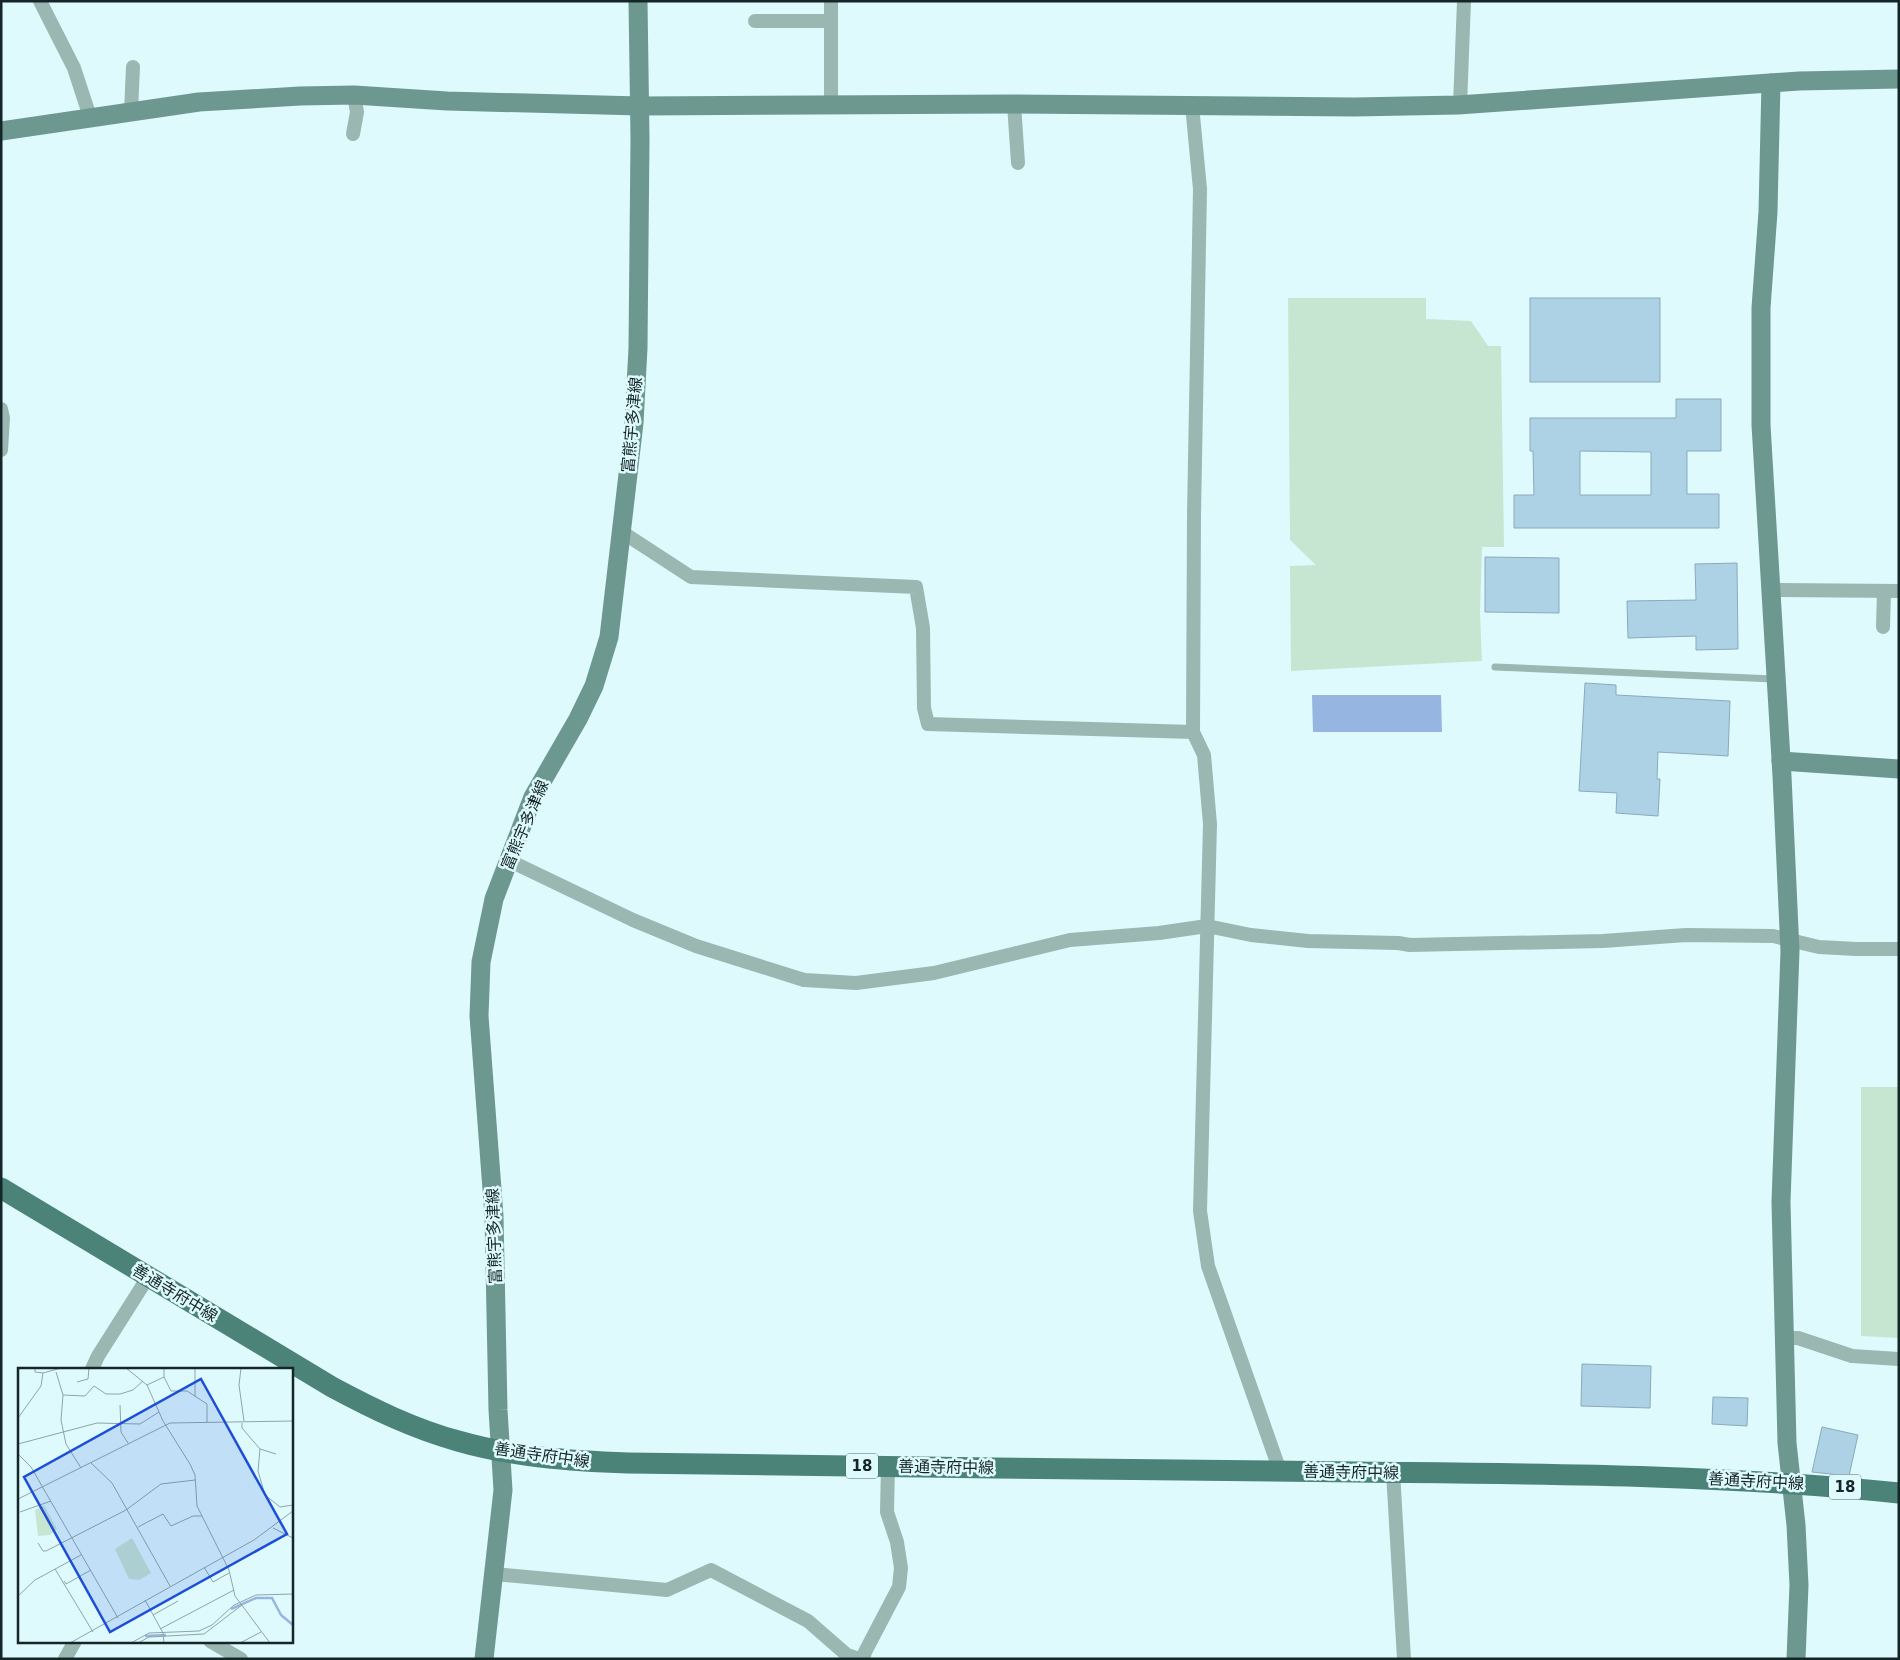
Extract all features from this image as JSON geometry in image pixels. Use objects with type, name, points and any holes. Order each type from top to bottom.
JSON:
[{"type":"main road","name":"善通寺府中線","points":[[1,1188],[332,1387],[374,1410],[459,1441],[539,1457],[590,1462],[1393,1472],[1725,1479],[1899,1493]]},
{"type":"street","points":[[40,1],[74,68],[90,117]]},
{"type":"street","name":"富熊宇多津線","points":[[484,1659],[503,1490],[498,1410],[494,1216],[486,1086],[479,1016],[481,962],[494,899],[533,797],[578,720],[594,686],[609,636],[634,423],[637,357],[640,106],[638,1]]},
{"type":"street","points":[[831,1],[831,104]]},
{"type":"street","points":[[1460,104],[1464,1]]},
{"type":"street","points":[[754,21],[831,21]]},
{"type":"street","points":[[131,112],[133,66]]},
{"type":"street","points":[[1,131],[199,102],[247,98],[354,95],[447,101],[640,106],[1014,104],[1355,107],[1460,104],[1771,83],[1899,79]]},
{"type":"street","points":[[1771,83],[1768,212],[1761,318],[1761,425],[1781,761],[1789,939],[1781,1202],[1787,1443],[1796,1525],[1799,1585],[1796,1659]]},
{"type":"street","points":[[353,134],[356,112],[354,95]]},
{"type":"street","points":[[1014,104],[1018,163]]},
{"type":"street","points":[[1192,105],[1200,189],[1194,515],[1193,732],[1204,755],[1210,824],[1200,1211],[1208,1266],[1280,1471]]},
{"type":"street","points":[[1,409],[3,418],[1,450]]},
{"type":"street","points":[[622,532],[691,577],[916,587],[922,628],[924,708],[928,724],[1193,732]]},
{"type":"street","points":[[1771,590],[1899,591]]},
{"type":"street","points":[[1883,627],[1884,591]]},
{"type":"street","points":[[1781,761],[1899,769]]},
{"type":"street","points":[[510,861],[633,920],[687,942],[804,980],[856,983],[914,976],[934,973],[1070,940],[1159,933],[1208,926],[1251,935],[1308,941],[1410,945],[1603,941],[1686,935],[1773,936],[1819,947],[1899,949]]},
{"type":"street","points":[[92,1368],[98,1356],[148,1277]]},
{"type":"street","points":[[1784,1338],[1798,1338],[1852,1356],[1899,1359]]},
{"type":"street","points":[[863,1659],[899,1587],[901,1568],[897,1542],[888,1512],[888,1466]]},
{"type":"street","points":[[1393,1472],[1404,1659]]},
{"type":"street","points":[[494,1574],[667,1590],[711,1570],[808,1621],[848,1655],[859,1659]]},
{"type":"street","points":[[64,1659],[73,1642]]},
{"type":"street","points":[[212,1642],[241,1659]]},
{"type":"lane","points":[[1495,667],[1776,680]]},
{"type":"green space","points":[[1288,298],[1426,298],[1426,319],[1471,321],[1488,346],[1501,346],[1504,547],[1482,547],[1480,614],[1482,661],[1291,671],[1290,566],[1316,565],[1290,540]]},
{"type":"green space","points":[[1861,1087],[1899,1087],[1899,1338],[1861,1336]]},
{"type":"water","points":[[1312,695],[1441,695],[1442,732],[1313,732]]},
{"type":"building","points":[[1530,298],[1660,298],[1660,382],[1530,382]]},
{"type":"building","points":[[1676,399],[1721,399],[1721,451],[1687,451],[1687,494],[1719,494],[1719,528],[1514,528],[1514,495],[1534,495],[1533,451],[1530,451],[1530,418],[1676,418]],"holes":[[[1580,451],[1651,452],[1651,495],[1580,495]]]},
{"type":"building","points":[[1485,557],[1559,558],[1559,613],[1485,612]]},
{"type":"building","points":[[1737,563],[1738,649],[1696,650],[1696,636],[1628,638],[1627,601],[1696,600],[1695,564]]},
{"type":"building","points":[[1585,683],[1616,685],[1616,695],[1730,701],[1728,756],[1658,752],[1657,779],[1660,779],[1658,816],[1616,813],[1617,793],[1579,791]]},
{"type":"building","points":[[1582,1364],[1651,1366],[1650,1408],[1581,1406]]},
{"type":"building","points":[[1713,1397],[1748,1398],[1747,1426],[1712,1424]]},
{"type":"building","points":[[1822,1427],[1858,1435],[1849,1476],[1812,1472]]}]
